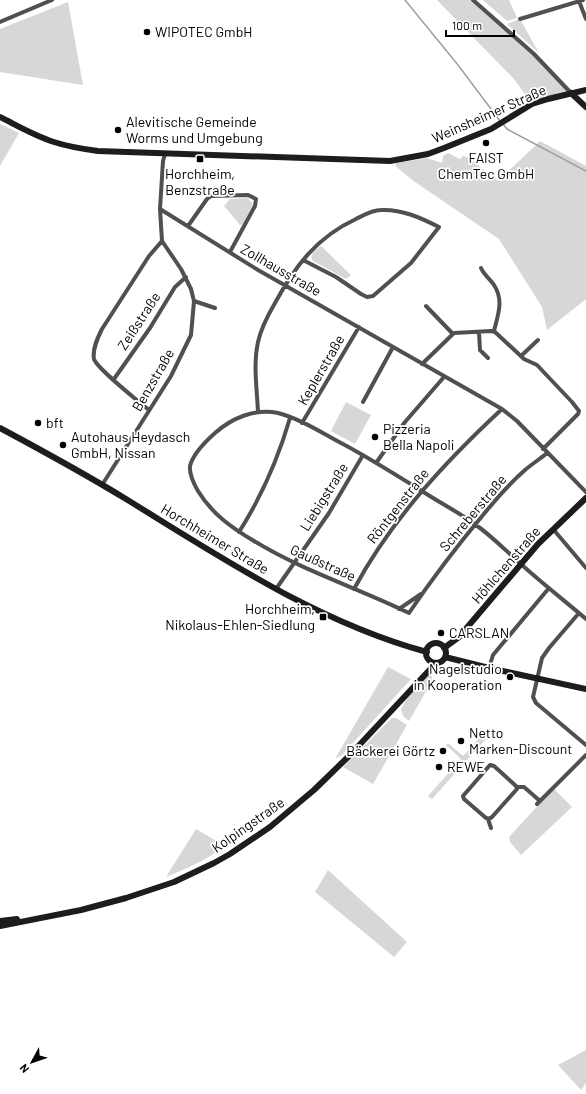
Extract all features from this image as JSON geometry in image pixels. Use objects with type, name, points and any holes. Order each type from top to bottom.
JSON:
[{"type":"main road","name":"Weinsheimer Straße","points":[[0,117],[34,135],[74,148],[98,151],[390,161],[428,154],[490,128],[532,104],[586,90]]},
{"type":"main road","points":[[571,93],[586,107]]},
{"type":"main road","name":"Horchheimer Straße","points":[[0,428],[102,484],[229,563],[276,589],[315,609],[370,633],[428,655]]},
{"type":"main road","name":"Höhlchenstraße","points":[[444,648],[459,638],[553,528],[586,498]]},
{"type":"main road","points":[[434,644],[439,644],[444,648],[446,653],[445,657],[436,663],[432,662],[428,655],[429,647],[434,644]]},
{"type":"main road","name":"Kolpingstraße","points":[[422,678],[427,665],[428,655]]},
{"type":"main road","points":[[445,657],[586,689]]},
{"type":"main road","name":"Kolpingstraße","points":[[0,926],[81,910],[154,889],[207,867],[236,850],[270,827],[314,790],[361,743],[436,663]]},
{"type":"main road","name":"Kolpingstraße","points":[[0,921],[43,918]]},
{"type":"street","points":[[36,0],[38,5]]},
{"type":"street","points":[[0,22],[52,0]]},
{"type":"street","points":[[473,0],[534,54],[571,93]]},
{"type":"street","points":[[520,19],[581,0],[586,19]]},
{"type":"street","name":"Benzstraße","points":[[102,484],[171,376],[191,335],[194,301],[191,289],[186,277],[162,240],[160,209],[163,161],[165,154]]},
{"type":"street","points":[[188,226],[207,199],[211,196],[248,195],[256,199],[255,206],[230,252]]},
{"type":"street","name":"Zollhausstraße","points":[[160,209],[285,285],[502,409],[517,421],[586,492]]},
{"type":"street","points":[[303,260],[336,277],[361,294],[368,297],[373,296],[380,292],[411,263],[439,227],[418,216],[393,210],[370,212],[333,232],[303,260],[292,273],[285,285],[265,322],[258,341],[256,370],[258,412],[269,412],[302,423],[363,455],[475,524],[582,616]]},
{"type":"street","points":[[149,410],[96,364],[94,357],[96,342],[102,328],[149,256],[162,240]]},
{"type":"street","points":[[481,268],[495,286],[500,302],[494,331]]},
{"type":"street","name":"Zeißstraße","points":[[114,379],[150,328],[175,287],[186,277]]},
{"type":"street","points":[[194,301],[215,308]]},
{"type":"street","points":[[426,306],[452,334]]},
{"type":"street","name":"Keplerstraße","points":[[302,423],[358,327]]},
{"type":"street","points":[[422,364],[452,334],[494,331],[521,356],[537,365],[579,411],[578,414],[543,449]]},
{"type":"street","points":[[479,332],[480,350],[488,358]]},
{"type":"street","points":[[521,356],[538,340]]},
{"type":"street","points":[[363,402],[393,347]]},
{"type":"street","points":[[376,463],[405,422],[444,377]]},
{"type":"street","name":"Röntgenstraße","points":[[354,589],[382,542],[410,504],[458,451],[502,409]]},
{"type":"street","name":"Gaußstraße","points":[[258,412],[240,417],[220,430],[202,446],[190,465],[193,482],[200,495],[221,518],[239,532],[294,563],[399,609]]},
{"type":"street","points":[[239,532],[260,498],[271,474],[282,446],[290,418]]},
{"type":"street","name":"Schreberstraße","points":[[399,609],[409,613],[422,593],[475,524],[516,479],[547,453]]},
{"type":"street","name":"Liebigstraße","points":[[276,589],[328,513],[363,455]]},
{"type":"street","points":[[553,528],[586,568]]},
{"type":"street","points":[[489,668],[493,655],[549,588]]},
{"type":"street","name":"Schreberstraße","points":[[399,609],[422,593]]},
{"type":"street","points":[[586,612],[549,648],[542,658],[533,697],[534,701],[586,745]]},
{"type":"street","points":[[491,828],[488,819],[464,799],[463,794],[490,765],[494,766],[517,787],[524,787],[539,802],[586,755]]},
{"type":"street","points":[[488,819],[492,817],[516,791],[517,787]]},
{"type":"shaded area","points":[[437,0],[473,0],[534,54],[571,93],[532,104],[514,79]]},
{"type":"shaded area","points":[[483,0],[509,0],[517,18],[507,21]]},
{"type":"shaded area","points":[[68,2],[83,85],[0,72],[0,29]]},
{"type":"shaded area","points":[[520,19],[539,53],[507,24]]},
{"type":"shaded area","points":[[0,124],[19,133],[0,166]]},
{"type":"shaded area","points":[[540,141],[586,166],[586,299],[547,330],[542,307],[499,239],[415,182],[395,166],[396,163],[427,158],[442,163],[443,156],[448,153],[460,159],[463,156],[469,158],[498,181]]},
{"type":"shaded area","points":[[248,198],[253,204],[243,224],[240,225],[224,206],[230,199]]},
{"type":"shaded area","points":[[321,246],[351,275],[346,279],[313,261],[311,257],[312,255]]},
{"type":"shaded area","points":[[346,402],[371,415],[355,444],[331,431]]},
{"type":"shaded area","points":[[388,667],[411,679],[342,755],[335,759]]},
{"type":"shaded area","points":[[431,672],[432,681],[409,721],[403,716],[401,709],[407,699]]},
{"type":"shaded area","points":[[392,718],[396,718],[407,725],[373,784],[343,767]]},
{"type":"shaded area","points":[[482,735],[486,739],[432,799],[428,796],[461,759],[446,745],[448,743],[463,756]]},
{"type":"shaded area","points":[[552,790],[555,790],[572,807],[521,855],[510,842],[509,837]]},
{"type":"shaded area","points":[[196,829],[223,845],[219,850],[206,859],[166,877]]},
{"type":"shaded area","points":[[328,870],[407,942],[394,957],[315,892]]},
{"type":"shaded area","points":[[586,1050],[586,1083],[581,1090],[558,1065]]},
{"type":"waterway","points":[[405,0],[458,65],[500,121]]},
{"type":"waterway","points":[[503,124],[507,129],[586,171]]},
{"type":"place","name":"WIPOTEC GmbH","points":[[147,32]]},
{"type":"place","name":"Alevitische Gemeinde Worms und Umgebung","points":[[118,130]]},
{"type":"place","name":"FAIST ChemTec GmbH","points":[[486,143]]},
{"type":"place","name":"Horchheim, Benzstraße","points":[[200,159]]},
{"type":"place","name":"bft","points":[[38,423]]},
{"type":"place","name":"Pizzeria Bella Napoli","points":[[375,437]]},
{"type":"place","name":"Autohaus Heydasch GmbH, Nissan","points":[[63,445]]},
{"type":"place","name":"Horchheim, Nikolaus-Ehlen-Siedlung","points":[[323,617]]},
{"type":"place","name":"CARSLAN","points":[[441,633]]},
{"type":"place","name":"Nagelstudio in Kooperation","points":[[510,677]]},
{"type":"place","name":"Netto Marken-Discount","points":[[461,741]]},
{"type":"place","name":"Bäckerei Görtz","points":[[443,751]]},
{"type":"place","name":"REWE","points":[[439,767]]}]
